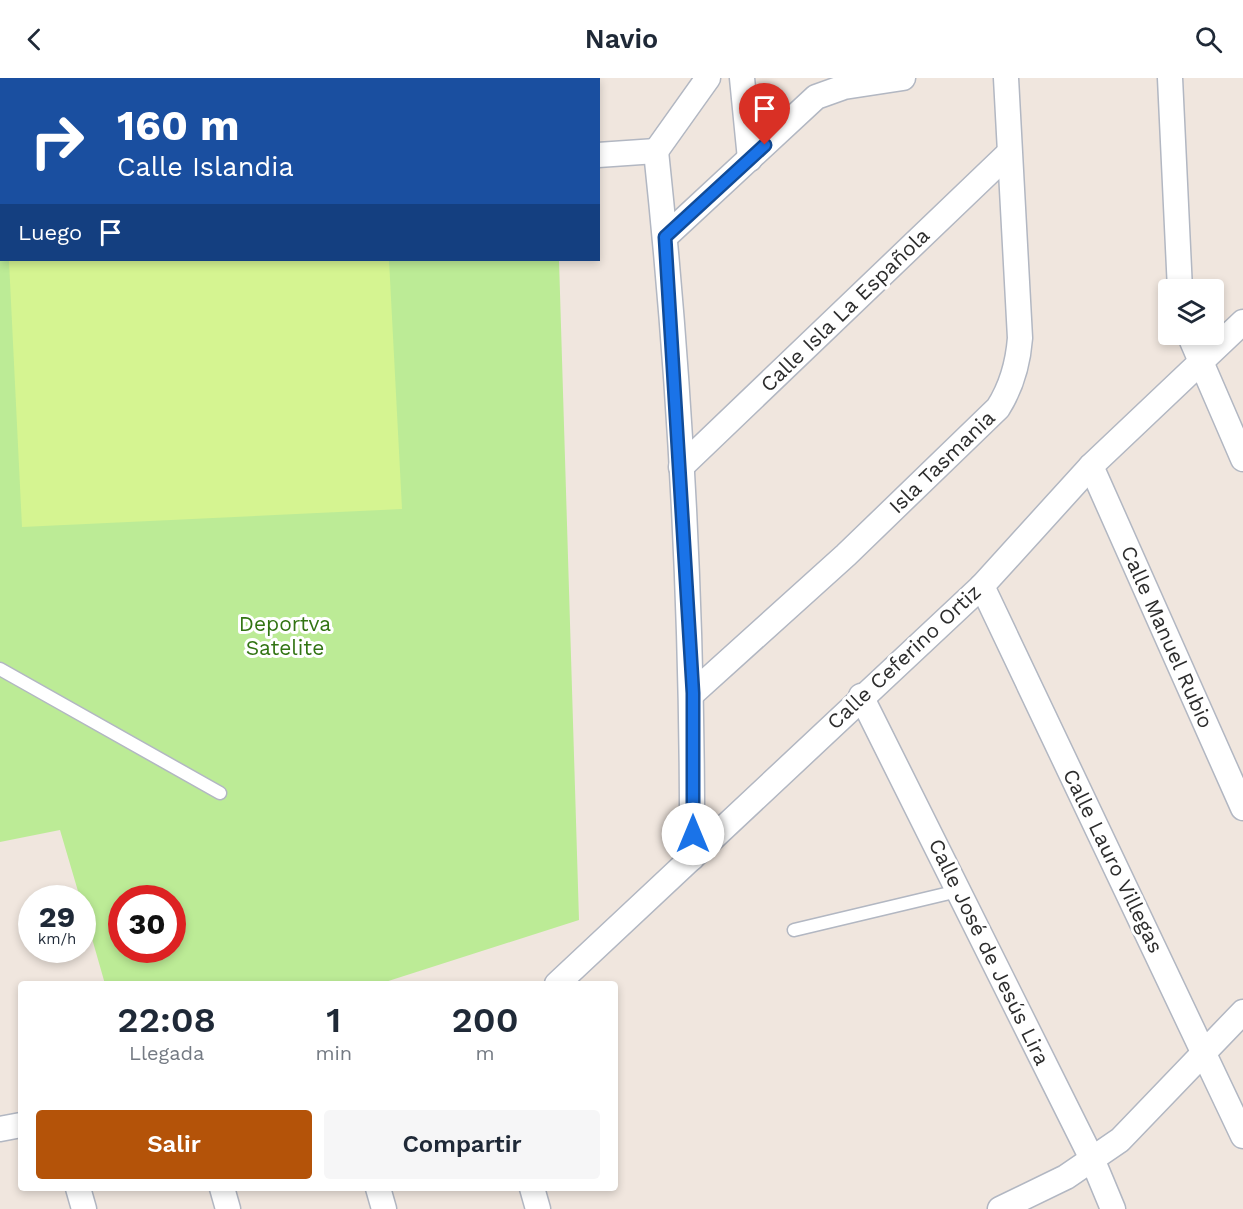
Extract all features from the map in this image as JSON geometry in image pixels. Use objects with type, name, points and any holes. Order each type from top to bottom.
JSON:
[{"type":"street","points":[[692,858],[693,693],[681,467],[665,237],[656,152],[708,78]]},
{"type":"street","points":[[742,78],[750,159]]},
{"type":"street","points":[[665,237],[816,97],[844,87],[903,78]]},
{"type":"street","name":"Isla Tasmania","points":[[693,693],[846,555],[998,408],[1007,394],[1018,360],[1020,338],[1006,78]]},
{"type":"street","points":[[1170,78],[1179,279]]},
{"type":"street","points":[[600,155],[656,152]]},
{"type":"street","name":"Calle Isla La Española","points":[[681,467],[1009,153]]},
{"type":"street","name":"Calle Ceferino Ortiz","points":[[560,981],[861,696],[982,586],[1090,466],[1243,322]]},
{"type":"street","points":[[1193,345],[1243,459]]},
{"type":"street","name":"Calle Manuel Rubio","points":[[1090,466],[1243,808]]},
{"type":"street","name":"Calle Lauro Villegas","points":[[982,586],[1206,1053],[1243,1136]]},
{"type":"street","name":"Calle José de Jesús Lira","points":[[861,696],[1093,1161],[1113,1209]]},
{"type":"street","points":[[1004,1208],[1093,1161],[1120,1140],[1243,1012]]},
{"type":"street","points":[[0,1129],[18,1126]]},
{"type":"street","points":[[79,1191],[84,1209]]},
{"type":"street","points":[[223,1191],[228,1209]]},
{"type":"street","points":[[379,1191],[384,1209]]},
{"type":"street","points":[[533,1191],[538,1209]]},
{"type":"lane","points":[[0,669],[220,793]]},
{"type":"lane","points":[[794,930],[958,891]]},
{"type":"green space","name":"Deportva Satelite","points":[[0,261],[559,261],[579,920],[388,981],[104,981],[96,952],[96,885],[76,885],[60,830],[0,842]]},
{"type":"green space","points":[[9,261],[389,261],[402,509],[22,527]]},
{"type":"route","points":[[693,834],[693,693],[681,467],[665,237],[765,145]]}]
